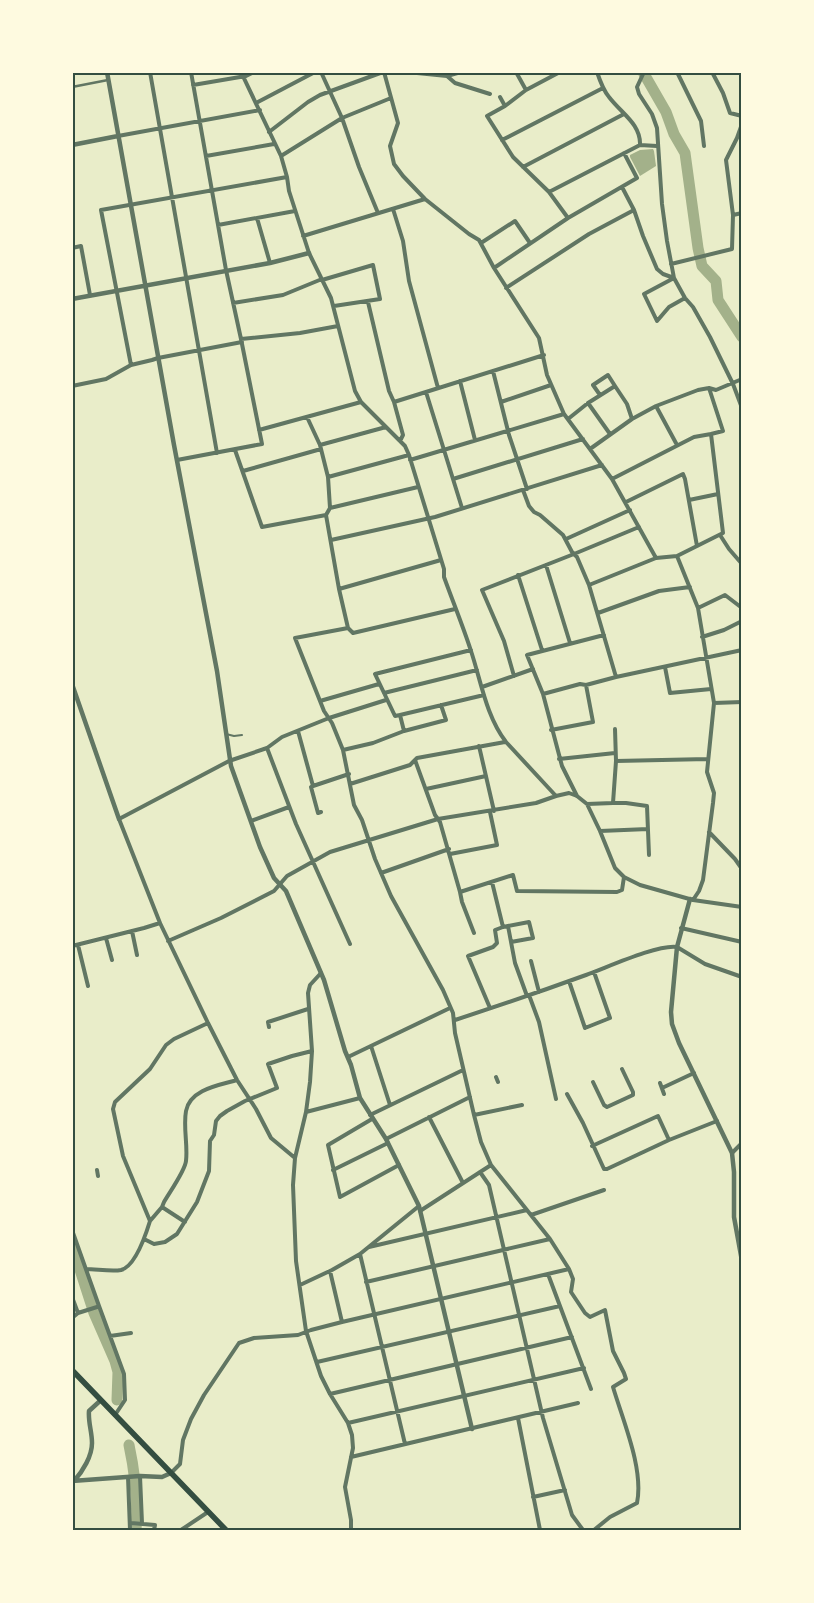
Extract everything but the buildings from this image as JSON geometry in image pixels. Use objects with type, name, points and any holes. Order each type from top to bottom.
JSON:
[{"type":"main road","points":[[72,1370],[226,1530]]},
{"type":"street","points":[[107,72],[144,285],[217,671],[230,761],[260,847],[274,878],[286,891],[321,973],[360,1098],[387,1141],[420,1208],[472,1429]]},
{"type":"street","points":[[150,72],[217,453]]},
{"type":"street","points":[[177,460],[262,444],[226,270],[191,72]]},
{"type":"street","points":[[193,85],[254,72]]},
{"type":"street","points":[[256,102],[315,72]]},
{"type":"street","points":[[321,72],[342,118],[378,213]]},
{"type":"street","points":[[269,132],[308,102],[330,91],[383,72],[398,123],[390,146],[391,158],[394,164],[425,199],[481,243],[506,288],[539,338],[553,392],[564,414],[612,479],[656,558]]},
{"type":"street","points":[[407,72],[450,74],[461,72]]},
{"type":"street","points":[[516,72],[526,90]]},
{"type":"street","points":[[560,72],[526,90],[505,106],[487,116],[513,157],[549,192],[568,218]]},
{"type":"street","points":[[597,72],[602,88],[634,125],[640,137],[640,145]]},
{"type":"street","points":[[644,72],[637,87],[657,128],[664,223],[674,278],[710,337],[733,384],[742,408]]},
{"type":"street","points":[[678,72],[701,121],[704,146]]},
{"type":"street","points":[[712,72],[723,93],[730,113],[742,116]]},
{"type":"street","points":[[242,74],[281,156],[289,191],[308,253],[334,306],[352,383],[361,402],[405,446],[429,518],[444,569],[444,577],[471,650],[484,695],[499,733],[556,796]]},
{"type":"street","points":[[450,74],[455,83],[490,94]]},
{"type":"street","points":[[72,86],[108,80]]},
{"type":"street","points":[[502,140],[602,88]]},
{"type":"street","points":[[500,97],[505,106]]},
{"type":"street","points":[[281,156],[342,118],[391,98]]},
{"type":"street","points":[[72,145],[260,110]]},
{"type":"street","points":[[523,166],[624,114]]},
{"type":"street","points":[[671,264],[732,249],[733,215],[726,160],[742,124]]},
{"type":"street","points":[[206,156],[274,144]]},
{"type":"street","points":[[549,192],[640,145],[657,146]]},
{"type":"street","points":[[494,268],[568,218],[637,178],[624,153]]},
{"type":"street","points":[[131,365],[101,210],[287,177]]},
{"type":"street","points":[[622,187],[634,210],[657,269],[663,274],[674,278]]},
{"type":"street","points":[[303,236],[425,199]]},
{"type":"street","points":[[393,209],[403,241],[413,297],[438,388]]},
{"type":"street","points":[[506,288],[589,234],[634,210]]},
{"type":"street","points":[[218,225],[295,211]]},
{"type":"street","points":[[733,215],[742,214]]},
{"type":"street","points":[[257,218],[270,262]]},
{"type":"street","points":[[481,243],[515,221],[530,243]]},
{"type":"street","points":[[72,248],[80,246],[90,295]]},
{"type":"street","points":[[72,299],[270,262],[308,253]]},
{"type":"street","points":[[233,304],[283,295],[373,264],[380,299],[334,306]]},
{"type":"street","points":[[674,278],[644,294],[657,321],[670,307],[685,298]]},
{"type":"street","points":[[368,302],[389,391],[403,435],[400,441]]},
{"type":"street","points":[[72,386],[106,379],[131,365],[158,358],[242,340],[338,326]]},
{"type":"street","points":[[394,402],[544,355]]},
{"type":"street","points":[[493,371],[529,506],[566,539],[577,557],[590,584],[616,677]]},
{"type":"street","points":[[600,395],[593,385],[608,376],[627,404],[632,419]]},
{"type":"street","points":[[590,449],[632,419],[656,406],[698,390],[709,388],[716,390],[742,379]]},
{"type":"street","points":[[460,381],[475,440]]},
{"type":"street","points":[[501,402],[551,385]]},
{"type":"street","points":[[568,419],[615,386]]},
{"type":"street","points":[[612,479],[694,437],[723,431],[709,388]]},
{"type":"street","points":[[426,392],[462,508]]},
{"type":"street","points":[[259,430],[361,402]]},
{"type":"street","points":[[588,404],[610,434]]},
{"type":"street","points":[[656,406],[677,445]]},
{"type":"street","points":[[410,460],[564,414]]},
{"type":"street","points":[[307,417],[321,447],[328,477],[330,508],[326,515],[348,628],[354,632],[455,609]]},
{"type":"street","points":[[243,472],[386,427]]},
{"type":"street","points":[[590,584],[656,558],[677,556],[723,533],[712,434]]},
{"type":"street","points":[[453,480],[583,439]]},
{"type":"street","points":[[235,450],[262,527],[326,515]]},
{"type":"street","points":[[328,477],[408,455]]},
{"type":"street","points":[[330,540],[429,518],[602,465]]},
{"type":"street","points":[[626,502],[683,474],[696,546]]},
{"type":"street","points":[[330,508],[418,487]]},
{"type":"street","points":[[689,500],[718,494]]},
{"type":"street","points":[[566,539],[630,510]]},
{"type":"street","points":[[514,676],[504,642],[482,590],[639,527]]},
{"type":"street","points":[[720,535],[742,564]]},
{"type":"street","points":[[677,556],[698,608],[714,703],[707,772],[714,793],[703,880],[699,891],[692,899],[681,928],[677,947],[671,1012],[672,1024],[732,1153],[734,1217],[742,1261]]},
{"type":"street","points":[[339,589],[441,560]]},
{"type":"street","points":[[546,565],[570,642]]},
{"type":"street","points":[[518,575],[542,650]]},
{"type":"street","points":[[598,612],[659,591],[690,587]]},
{"type":"street","points":[[698,608],[725,595],[742,608]]},
{"type":"street","points":[[702,637],[724,630],[742,621]]},
{"type":"street","points":[[348,628],[295,638],[320,701],[336,730],[343,750],[354,805],[362,820],[368,841],[391,896],[443,990],[455,1020],[455,1033],[474,1115],[481,1142],[491,1165],[550,1238],[570,1268],[573,1279],[571,1292],[585,1313],[590,1317],[605,1310],[614,1350],[626,1379],[613,1387],[638,1470],[639,1492],[637,1503],[610,1517],[594,1530]]},
{"type":"street","points":[[577,796],[560,759],[543,694],[527,654],[604,634]]},
{"type":"street","points":[[471,650],[375,674],[395,716],[484,695]]},
{"type":"street","points":[[543,694],[580,684],[586,685],[742,650]]},
{"type":"street","points":[[665,667],[670,693],[711,688]]},
{"type":"street","points":[[482,687],[533,669]]},
{"type":"street","points":[[384,693],[477,670]]},
{"type":"street","points":[[72,684],[119,819],[168,942],[237,1080],[271,1138],[295,1158]]},
{"type":"street","points":[[320,701],[379,684]]},
{"type":"street","points":[[552,730],[593,722],[586,685]]},
{"type":"street","points":[[119,819],[230,761],[267,748],[282,737],[329,718],[386,700]]},
{"type":"street","points":[[714,703],[742,702]]},
{"type":"street","points":[[343,750],[373,743],[404,731],[446,720],[441,705]]},
{"type":"street","points":[[400,715],[404,731]]},
{"type":"street","points":[[613,804],[616,761],[615,729]]},
{"type":"street","points":[[298,730],[313,786]]},
{"type":"street","points":[[350,784],[410,765],[417,758],[506,742]]},
{"type":"street","points":[[450,854],[497,845],[486,776],[479,746]]},
{"type":"street","points":[[267,748],[289,807],[350,944]]},
{"type":"street","points":[[560,759],[615,752]]},
{"type":"street","points":[[616,761],[708,759]]},
{"type":"street","points":[[415,760],[449,849],[462,902],[474,933]]},
{"type":"street","points":[[321,812],[318,813],[310,787],[348,774]]},
{"type":"street","points":[[426,789],[486,776]]},
{"type":"street","points":[[168,942],[274,891],[287,876],[330,852],[438,819],[536,803],[569,793],[577,796],[587,804],[615,868],[624,877],[640,884],[692,899],[742,907]]},
{"type":"street","points":[[587,804],[626,803],[647,806],[649,855]]},
{"type":"street","points":[[251,821],[289,807]]},
{"type":"street","points":[[600,831],[648,829]]},
{"type":"street","points":[[709,832],[742,869]]},
{"type":"street","points":[[381,873],[449,849]]},
{"type":"street","points":[[460,892],[513,875],[517,891],[617,892],[622,890],[624,877]]},
{"type":"street","points":[[492,882],[515,963],[539,1022],[556,1099]]},
{"type":"street","points":[[490,1008],[468,956],[493,947],[497,943],[495,930],[529,922],[533,938],[510,942]]},
{"type":"street","points":[[72,946],[160,923]]},
{"type":"street","points":[[681,928],[742,942]]},
{"type":"street","points":[[132,931],[137,955]]},
{"type":"street","points":[[106,938],[112,960]]},
{"type":"street","points":[[78,945],[88,986]]},
{"type":"street","points":[[455,1020],[568,982],[644,953],[672,946],[677,947],[705,964],[742,977]]},
{"type":"street","points":[[530,961],[538,992]]},
{"type":"street","points":[[568,982],[585,1028],[610,1018],[594,972]]},
{"type":"street","points":[[321,973],[310,985],[308,993],[312,1051],[306,1112],[295,1158],[293,1185],[296,1261],[306,1331],[330,1394],[348,1423],[352,1435],[351,1457],[346,1487],[351,1530]]},
{"type":"street","points":[[269,1027],[268,1022],[308,1008]]},
{"type":"street","points":[[348,1057],[450,1008]]},
{"type":"street","points":[[150,1221],[123,1156],[113,1109],[115,1102],[150,1069],[166,1045],[174,1039],[208,1023]]},
{"type":"street","points":[[371,1046],[390,1105]]},
{"type":"street","points":[[144,1239],[154,1244],[165,1242],[177,1234],[185,1222],[197,1202],[209,1171],[210,1141],[214,1135],[216,1121],[226,1110],[277,1088],[268,1064],[312,1051]]},
{"type":"street","points":[[593,1082],[604,1105],[607,1107],[619,1102],[633,1095],[622,1069]]},
{"type":"street","points":[[399,1165],[340,1197],[328,1145],[390,1105],[463,1070]]},
{"type":"street","points":[[662,1088],[694,1073]]},
{"type":"street","points":[[86,1269],[121,1270],[129,1266],[144,1239],[150,1221],[162,1207],[186,1164],[186,1110],[199,1094],[209,1088],[237,1080]]},
{"type":"street","points":[[660,1083],[664,1094]]},
{"type":"street","points":[[567,1094],[583,1123],[604,1169],[608,1169],[669,1140],[717,1121]]},
{"type":"street","points":[[333,1170],[429,1117],[470,1097]]},
{"type":"street","points":[[306,1112],[360,1098]]},
{"type":"street","points":[[474,1115],[522,1104]]},
{"type":"street","points":[[592,1146],[658,1116],[669,1140]]},
{"type":"street","points":[[429,1117],[463,1183]]},
{"type":"street","points":[[732,1153],[742,1143]]},
{"type":"street","points":[[300,1285],[360,1254],[420,1208],[491,1165]]},
{"type":"street","points":[[97,1170],[98,1176]]},
{"type":"street","points":[[480,1172],[489,1185],[542,1412],[572,1515],[583,1530]]},
{"type":"street","points":[[531,1215],[604,1190]]},
{"type":"street","points":[[162,1207],[185,1222]]},
{"type":"street","points":[[369,1247],[526,1210]]},
{"type":"street","points":[[72,1230],[120,1361],[124,1380],[125,1400],[117,1417]]},
{"type":"street","points":[[366,1282],[550,1238]]},
{"type":"street","points":[[360,1254],[405,1444]]},
{"type":"street","points":[[73,1482],[139,1476],[162,1477],[171,1473],[180,1464],[183,1440],[191,1419],[204,1395],[239,1343],[254,1338],[298,1335],[306,1331],[374,1314],[570,1268]]},
{"type":"street","points":[[330,1271],[342,1322]]},
{"type":"street","points":[[548,1274],[591,1389]]},
{"type":"street","points":[[72,1297],[78,1312]]},
{"type":"street","points":[[317,1362],[560,1306]]},
{"type":"street","points":[[72,1318],[78,1312],[97,1307]]},
{"type":"street","points":[[110,1336],[131,1333]]},
{"type":"street","points":[[330,1394],[572,1337]]},
{"type":"street","points":[[348,1423],[584,1368]]},
{"type":"street","points":[[73,1482],[80,1474],[92,1445],[89,1411],[101,1400]]},
{"type":"street","points":[[351,1457],[578,1403]]},
{"type":"street","points":[[518,1418],[540,1530]]},
{"type":"street","points":[[139,1476],[141,1523]]},
{"type":"street","points":[[129,1477],[132,1523],[130,1530]]},
{"type":"street","points":[[533,1497],[565,1490]]},
{"type":"street","points":[[181,1530],[208,1512]]},
{"type":"street","points":[[132,1523],[155,1525],[154,1530]]},
{"type":"lane","points":[[226,734],[242,735]]},
{"type":"shaded area","points":[[653,149],[656,166],[640,176],[630,155],[640,150]]},
{"type":"waterway","points":[[643,72],[666,112],[674,134],[685,153],[702,266],[716,281],[718,300],[742,337]]},
{"type":"waterway","points":[[72,1245],[94,1313],[115,1361],[118,1372],[117,1400]]},
{"type":"waterway","points":[[129,1445],[136,1488],[136,1530]]}]
